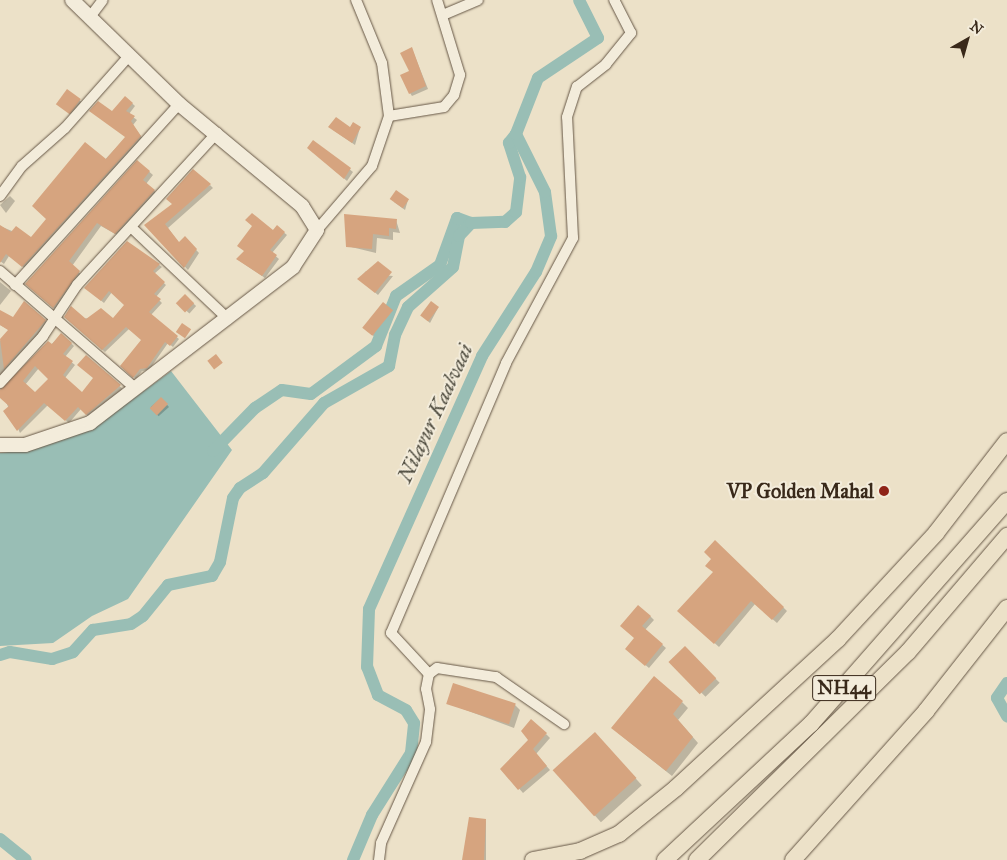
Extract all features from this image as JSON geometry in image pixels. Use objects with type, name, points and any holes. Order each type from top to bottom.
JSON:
[{"type":"highway","points":[[532,860],[580,851],[619,834],[676,788],[838,639],[936,533],[1007,441]]},
{"type":"highway","name":"NH44","points":[[665,860],[811,724],[1007,500]]},
{"type":"highway","name":"NH44","points":[[697,860],[908,652],[1007,536]]},
{"type":"highway","points":[[793,860],[926,712],[1007,608]]},
{"type":"main road","points":[[0,445],[25,445],[90,423],[228,319],[293,267],[317,230],[302,206],[217,133],[179,104],[128,57],[72,0]]},
{"type":"street","points":[[90,17],[104,0]]},
{"type":"street","points":[[317,230],[372,166],[389,116],[382,63],[356,0]]},
{"type":"street","points":[[389,116],[444,107],[454,95],[460,76],[443,15],[436,0]]},
{"type":"street","points":[[443,15],[478,0]]},
{"type":"street","points":[[379,860],[381,842],[426,742],[430,674],[391,632],[506,363],[573,238],[567,117],[577,87],[606,64],[631,33],[614,0]]},
{"type":"street","points":[[0,196],[22,166],[65,128],[128,57]]},
{"type":"street","points":[[15,285],[179,104]]},
{"type":"street","points":[[0,383],[39,342],[53,315],[217,133]]},
{"type":"street","points":[[131,227],[228,319]]},
{"type":"street","points":[[0,271],[136,389]]},
{"type":"street","points":[[430,674],[452,668],[496,677],[564,724]]},
{"type":"water","points":[[171,371],[232,450],[128,599],[92,616],[53,643],[0,646],[0,453],[33,449],[96,426]]},
{"type":"building","points":[[412,47],[426,86],[409,94],[400,75],[409,71],[400,53]]},
{"type":"building","points":[[67,89],[81,99],[70,114],[56,104]]},
{"type":"building","points":[[125,96],[133,103],[126,111],[135,116],[131,121],[141,136],[22,267],[6,254],[0,263],[0,225],[11,232],[16,226],[31,237],[46,219],[32,206],[85,142],[106,159],[125,137],[89,111],[98,101],[112,111]]},
{"type":"building","points":[[336,117],[350,127],[353,122],[361,127],[352,143],[328,127]]},
{"type":"building","points":[[313,140],[351,168],[344,179],[307,148]]},
{"type":"building","points":[[137,160],[150,171],[143,180],[155,190],[115,234],[97,223],[69,261],[80,271],[53,308],[25,284]]},
{"type":"building","points":[[193,169],[211,184],[165,224],[179,242],[185,236],[197,249],[184,268],[144,225],[172,204],[166,199]]},
{"type":"building","points":[[396,190],[409,199],[403,208],[390,199]]},
{"type":"building","points":[[252,213],[273,230],[277,225],[285,232],[270,250],[277,255],[262,276],[236,259],[244,251],[237,246],[252,226],[245,220]]},
{"type":"building","points":[[344,214],[397,219],[396,229],[389,228],[389,236],[373,234],[372,249],[346,247]]},
{"type":"building","points":[[127,241],[160,264],[153,271],[165,282],[154,294],[161,299],[149,312],[178,336],[170,346],[165,342],[147,368],[140,369],[133,378],[120,366],[141,340],[126,327],[102,350],[64,317],[71,306],[86,319],[101,308],[113,318],[124,305],[109,291],[101,301],[84,288]]},
{"type":"building","points":[[378,261],[392,272],[375,293],[357,279]]},
{"type":"building","points":[[185,294],[194,303],[185,312],[176,303]]},
{"type":"building","points":[[24,301],[46,320],[4,369],[0,339],[8,330],[0,325],[0,310],[13,317]]},
{"type":"building","points":[[431,301],[439,307],[428,321],[420,315]]},
{"type":"building","points":[[383,302],[393,310],[372,336],[362,328]]},
{"type":"building","points":[[182,323],[191,329],[185,338],[176,332]]},
{"type":"building","points":[[61,333],[72,343],[63,354],[73,361],[63,375],[82,392],[93,378],[77,365],[86,355],[121,385],[86,415],[78,407],[65,421],[44,403],[17,431],[3,411],[9,406],[0,398],[0,390],[48,341],[52,344]],"holes":[[[35,366],[48,379],[35,392],[23,381]]]},
{"type":"building","points":[[216,354],[223,363],[214,369],[207,361]]},
{"type":"building","points":[[161,397],[168,404],[157,415],[150,408]]},
{"type":"building","points":[[715,540],[784,607],[772,620],[751,601],[714,644],[677,611],[713,572],[705,566],[711,559],[704,552]]},
{"type":"building","points":[[638,605],[651,616],[642,626],[663,644],[645,666],[625,649],[634,638],[620,626]]},
{"type":"building","points":[[685,646],[716,678],[700,694],[668,662]]},
{"type":"building","points":[[654,676],[683,701],[673,714],[693,737],[666,771],[611,728]]},
{"type":"building","points":[[453,683],[516,703],[509,724],[446,704]]},
{"type":"building","points":[[531,719],[547,733],[533,749],[547,766],[518,790],[500,769],[528,740],[521,731]]},
{"type":"building","points":[[595,732],[636,778],[594,816],[553,770]]},
{"type":"building","points":[[469,817],[486,819],[484,860],[462,860]]},
{"type":"waterway","name":"Nilayur Kaalvaai","points":[[353,860],[372,815],[411,753],[414,723],[406,710],[378,695],[367,667],[369,609],[482,356],[536,272],[551,236],[545,192],[516,134],[538,78],[598,38],[579,0]]},
{"type":"waterway","points":[[0,655],[10,652],[52,659],[73,652],[93,630],[131,624],[143,616],[168,585],[212,576],[220,562],[233,498],[240,488],[263,473],[324,403],[389,366],[395,335],[408,307],[453,267],[459,236],[471,223],[505,222],[516,212],[520,177],[509,143],[516,134]]},
{"type":"waterway","points":[[213,451],[255,408],[282,390],[311,394],[376,346],[396,296],[440,265],[457,218],[471,223]]},
{"type":"waterway","points":[[1007,683],[997,698],[1007,716]]},
{"type":"waterway","points":[[0,839],[26,860]]},
{"type":"place","name":"VP Golden Mahal","points":[[884,491]]}]
